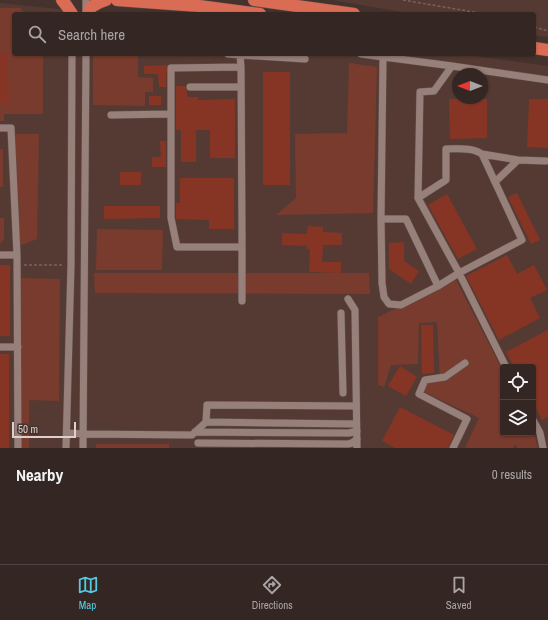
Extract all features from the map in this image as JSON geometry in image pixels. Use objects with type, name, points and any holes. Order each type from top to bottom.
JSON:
[{"type":"highway","points":[[62,0],[71,12]]},
{"type":"highway","points":[[88,12],[91,7],[106,0]]},
{"type":"highway","points":[[117,0],[199,6],[245,12]]},
{"type":"highway","points":[[254,0],[340,12]]},
{"type":"highway","points":[[536,48],[548,50]]},
{"type":"street","points":[[72,0],[72,12]]},
{"type":"street","points":[[86,0],[87,12]]},
{"type":"street","points":[[66,448],[71,266],[72,56]]},
{"type":"street","points":[[83,448],[86,56]]},
{"type":"street","points":[[240,56],[242,302]]},
{"type":"street","points":[[256,56],[305,59]]},
{"type":"street","points":[[375,56],[548,80]]},
{"type":"street","points":[[383,57],[381,219],[382,283],[384,297],[389,304],[401,305],[522,240],[482,154],[477,150],[446,149],[446,180],[418,198]]},
{"type":"street","points":[[452,66],[434,91],[420,92],[418,198],[459,273],[504,364]]},
{"type":"street","points":[[240,67],[171,68],[171,218],[177,247],[242,247]]},
{"type":"street","points":[[190,87],[241,87]]},
{"type":"street","points":[[111,115],[171,114]]},
{"type":"street","points":[[0,128],[12,128],[17,255],[18,448]]},
{"type":"street","points":[[482,154],[518,160],[547,162]]},
{"type":"street","points":[[495,182],[518,160]]},
{"type":"street","points":[[381,219],[406,219],[438,286]]},
{"type":"street","points":[[0,255],[17,255]]},
{"type":"street","points":[[348,299],[355,310],[357,448]]},
{"type":"street","points":[[341,313],[343,393]]},
{"type":"street","points":[[0,346],[18,346]]},
{"type":"street","points":[[453,448],[467,419],[419,394],[425,380],[445,377],[465,363]]},
{"type":"street","points":[[194,434],[206,422],[207,405],[356,406]]},
{"type":"street","points":[[206,422],[357,431]]},
{"type":"street","points":[[536,426],[540,434],[543,448]]},
{"type":"street","points":[[67,433],[349,433],[357,431]]},
{"type":"street","points":[[194,434],[199,446],[352,444],[357,431]]},
{"type":"path","points":[[403,0],[473,12]]},
{"type":"path","points":[[536,28],[548,31]]},
{"type":"path","points":[[16,266],[71,266]]},
{"type":"shaded area","points":[[332,0],[548,0],[548,37],[536,35],[536,12],[402,12]]},
{"type":"shaded area","points":[[0,3],[85,12],[12,12],[12,56],[476,56],[548,66],[548,448],[0,448]]},
{"type":"shaded area","points":[[0,8],[20,8],[23,12],[12,12],[12,56],[43,56],[43,114],[4,114],[4,121],[0,121]]},
{"type":"shaded area","points":[[93,56],[138,56],[138,77],[153,78],[153,92],[145,92],[145,106],[93,105]]},
{"type":"shaded area","points":[[349,63],[377,67],[373,213],[276,215],[296,198],[295,134],[347,133]]},
{"type":"shaded area","points":[[14,134],[39,134],[37,239],[19,246]]},
{"type":"shaded area","points":[[0,149],[3,149],[3,187],[0,187]]},
{"type":"shaded area","points":[[0,218],[4,218],[4,239],[0,244]]},
{"type":"shaded area","points":[[97,229],[163,230],[162,270],[96,270]]},
{"type":"shaded area","points":[[94,273],[369,273],[370,294],[95,293]]},
{"type":"shaded area","points":[[20,278],[60,279],[59,401],[29,400],[29,448],[20,448]]},
{"type":"shaded area","points":[[456,280],[500,365],[500,436],[535,436],[538,448],[517,448],[516,444],[513,448],[465,448],[479,418],[422,391],[426,383],[440,380],[437,322],[419,323],[418,364],[391,365],[384,387],[378,385],[378,317]]},
{"type":"shaded area","points":[[96,444],[169,444],[169,448],[96,448]]},
{"type":"building","points":[[0,53],[7,53],[9,103],[0,103]]},
{"type":"building","points":[[167,65],[166,87],[159,87],[158,74],[144,74],[144,66]]},
{"type":"building","points":[[263,72],[290,72],[290,185],[263,185]]},
{"type":"building","points":[[176,86],[185,86],[187,97],[198,97],[198,100],[235,99],[235,158],[210,158],[210,130],[196,130],[196,162],[181,162],[181,130],[176,130]]},
{"type":"building","points":[[149,96],[161,96],[161,105],[149,105]]},
{"type":"building","points":[[449,99],[452,99],[452,104],[487,104],[487,138],[450,139]]},
{"type":"building","points":[[529,99],[548,99],[548,148],[527,147]]},
{"type":"building","points":[[160,141],[166,141],[166,167],[152,167],[152,157],[161,157]]},
{"type":"building","points":[[120,172],[141,172],[141,185],[120,185]]},
{"type":"building","points":[[180,178],[234,178],[234,229],[209,229],[209,220],[176,219],[176,203],[180,203]]},
{"type":"building","points":[[517,193],[540,240],[531,244],[508,197]]},
{"type":"building","points":[[447,194],[477,249],[458,259],[428,205]]},
{"type":"building","points":[[104,206],[160,206],[160,218],[104,219]]},
{"type":"building","points":[[308,226],[323,227],[323,232],[342,233],[342,245],[323,245],[322,262],[341,262],[341,273],[309,272],[310,249],[307,249],[307,246],[282,245],[282,233],[307,234]]},
{"type":"building","points":[[404,242],[404,261],[419,271],[411,284],[389,269],[389,243]]},
{"type":"building","points":[[507,255],[517,274],[534,265],[547,290],[530,298],[540,318],[499,340],[466,276]]},
{"type":"building","points":[[0,265],[10,265],[10,336],[0,336]]},
{"type":"building","points":[[421,325],[433,325],[434,373],[422,374]]},
{"type":"building","points":[[548,330],[548,417],[542,420],[536,409],[536,364],[512,364],[506,352]]},
{"type":"building","points":[[0,354],[9,354],[9,448],[0,448]]},
{"type":"building","points":[[400,366],[417,377],[406,396],[388,386]]},
{"type":"building","points":[[400,407],[454,435],[448,448],[395,448],[382,441]]}]
